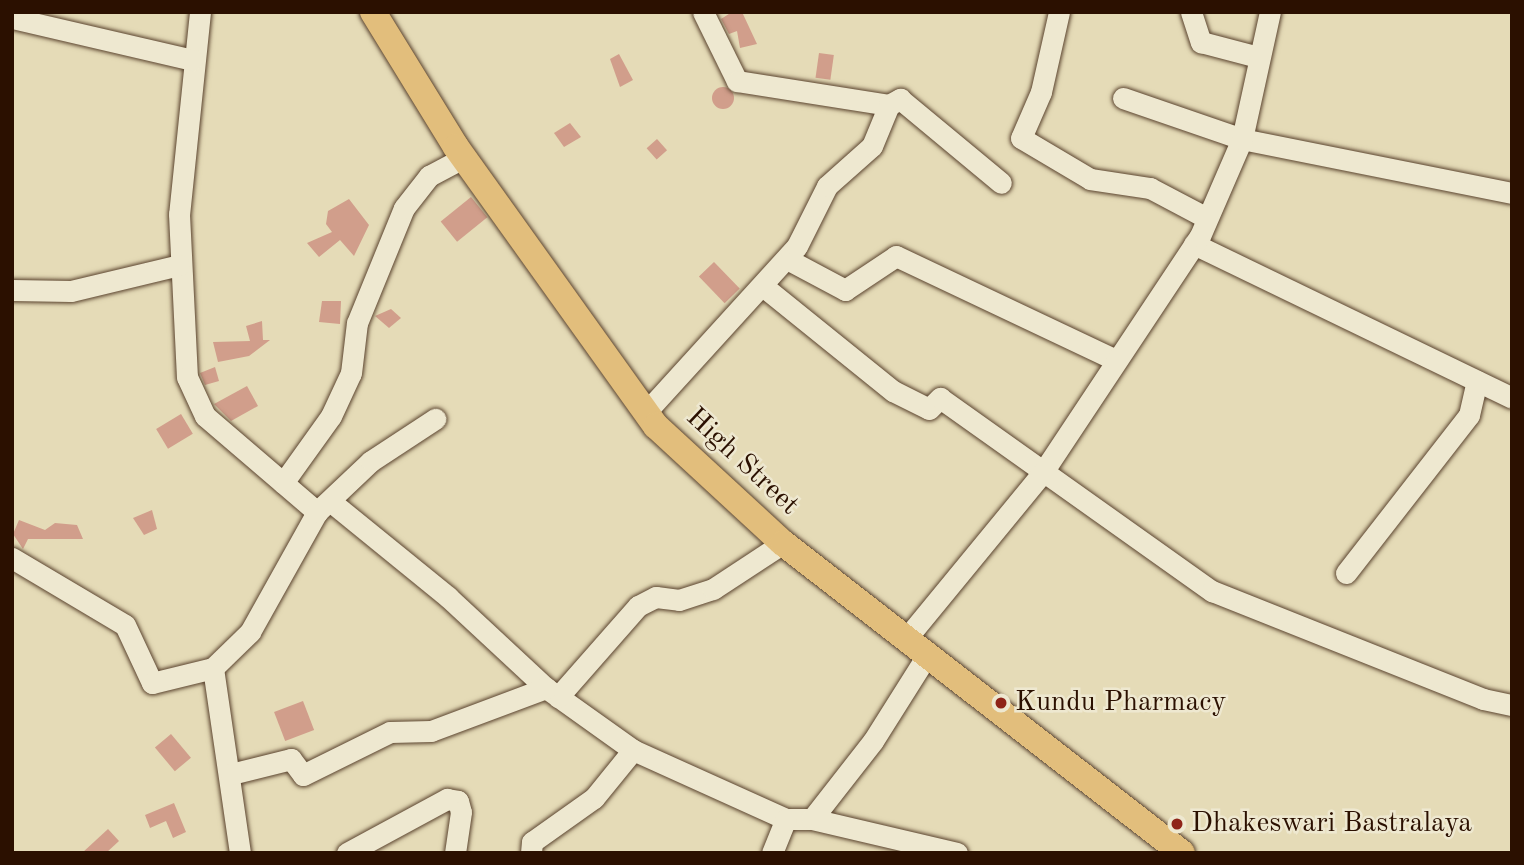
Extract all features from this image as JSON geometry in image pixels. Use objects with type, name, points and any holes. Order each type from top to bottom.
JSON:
[{"type":"main road","name":"High Street","points":[[373,12],[464,157],[646,412],[783,543],[926,657],[1182,853]]},
{"type":"street","points":[[200,12],[192,60],[179,265],[187,377],[201,406],[284,483],[324,507],[448,597],[552,693],[632,750],[786,819],[812,819],[957,853]]},
{"type":"street","points":[[703,12],[737,80],[889,105],[900,99],[1001,183]]},
{"type":"street","points":[[1059,12],[1041,92],[1021,138],[1090,179],[1150,188],[1207,218]]},
{"type":"street","points":[[1191,12],[1201,42],[1258,57]]},
{"type":"street","points":[[905,640],[1043,472],[1194,244],[1242,139],[1270,12]]},
{"type":"street","points":[[12,18],[192,60]]},
{"type":"street","points":[[1123,98],[1242,139],[1512,193]]},
{"type":"street","points":[[646,412],[787,259],[827,186],[872,146],[889,105]]},
{"type":"street","points":[[284,483],[331,416],[351,373],[357,323],[404,208],[429,176],[464,157]]},
{"type":"street","points":[[1194,244],[1512,398]]},
{"type":"street","points":[[787,259],[845,290],[896,256],[1112,358]]},
{"type":"street","points":[[12,290],[71,291],[179,265]]},
{"type":"street","points":[[764,287],[893,391],[929,409],[940,398],[1212,592],[1483,699],[1512,705]]},
{"type":"street","points":[[1346,573],[1469,415],[1477,381]]},
{"type":"street","points":[[12,558],[125,625],[152,683],[213,668],[250,632],[324,507],[371,461],[435,419]]},
{"type":"street","points":[[231,774],[291,759],[303,775],[390,732],[431,731],[552,693],[638,606],[656,597],[679,600],[713,589],[783,543]]},
{"type":"street","points":[[812,819],[873,741],[926,657]]},
{"type":"street","points":[[213,668],[231,774],[240,853]]},
{"type":"street","points":[[531,853],[532,842],[594,798],[632,750]]},
{"type":"street","points":[[347,853],[447,799],[458,801],[461,812],[455,853]]},
{"type":"street","points":[[772,853],[786,819]]},
{"type":"building","points":[[732,12],[742,12],[757,44],[740,48],[737,31],[729,34],[721,19]]},
{"type":"building","points":[[819,53],[834,55],[830,80],[816,78]]},
{"type":"building","points":[[619,54],[633,80],[620,87],[610,59]]},
{"type":"building","points":[[723,87],[731,90],[734,98],[731,106],[723,109],[715,106],[712,98],[715,90]]},
{"type":"building","points":[[570,123],[581,137],[564,147],[554,133]]},
{"type":"building","points":[[657,139],[667,150],[657,160],[647,148]]},
{"type":"building","points":[[471,197],[487,217],[457,242],[441,222]]},
{"type":"building","points":[[349,199],[369,225],[354,256],[340,240],[319,257],[307,243],[332,232],[326,224],[328,211]]},
{"type":"building","points":[[714,262],[740,289],[725,303],[699,277]]},
{"type":"building","points":[[322,301],[341,301],[340,324],[319,322]]},
{"type":"building","points":[[391,309],[401,318],[389,328],[375,316]]},
{"type":"building","points":[[262,321],[263,340],[270,340],[249,356],[218,362],[213,342],[250,341],[246,326]]},
{"type":"building","points":[[215,367],[219,381],[205,385],[200,373]]},
{"type":"building","points":[[247,386],[258,406],[231,421],[214,404]]},
{"type":"building","points":[[181,414],[193,434],[168,449],[156,429]]},
{"type":"building","points":[[152,510],[157,529],[144,535],[133,518]]},
{"type":"building","points":[[19,520],[45,530],[55,523],[77,525],[83,539],[28,539],[23,549],[13,534]]},
{"type":"building","points":[[303,701],[314,730],[285,741],[274,712]]},
{"type":"building","points":[[171,734],[191,758],[175,771],[155,747]]},
{"type":"building","points":[[174,803],[186,832],[173,838],[166,821],[150,828],[145,815]]},
{"type":"building","points":[[108,829],[119,841],[106,853],[82,853]]},
{"type":"place","name":"Kundu Pharmacy","points":[[1001,703]]},
{"type":"place","name":"Dhakeswari Bastralaya","points":[[1177,824]]}]
